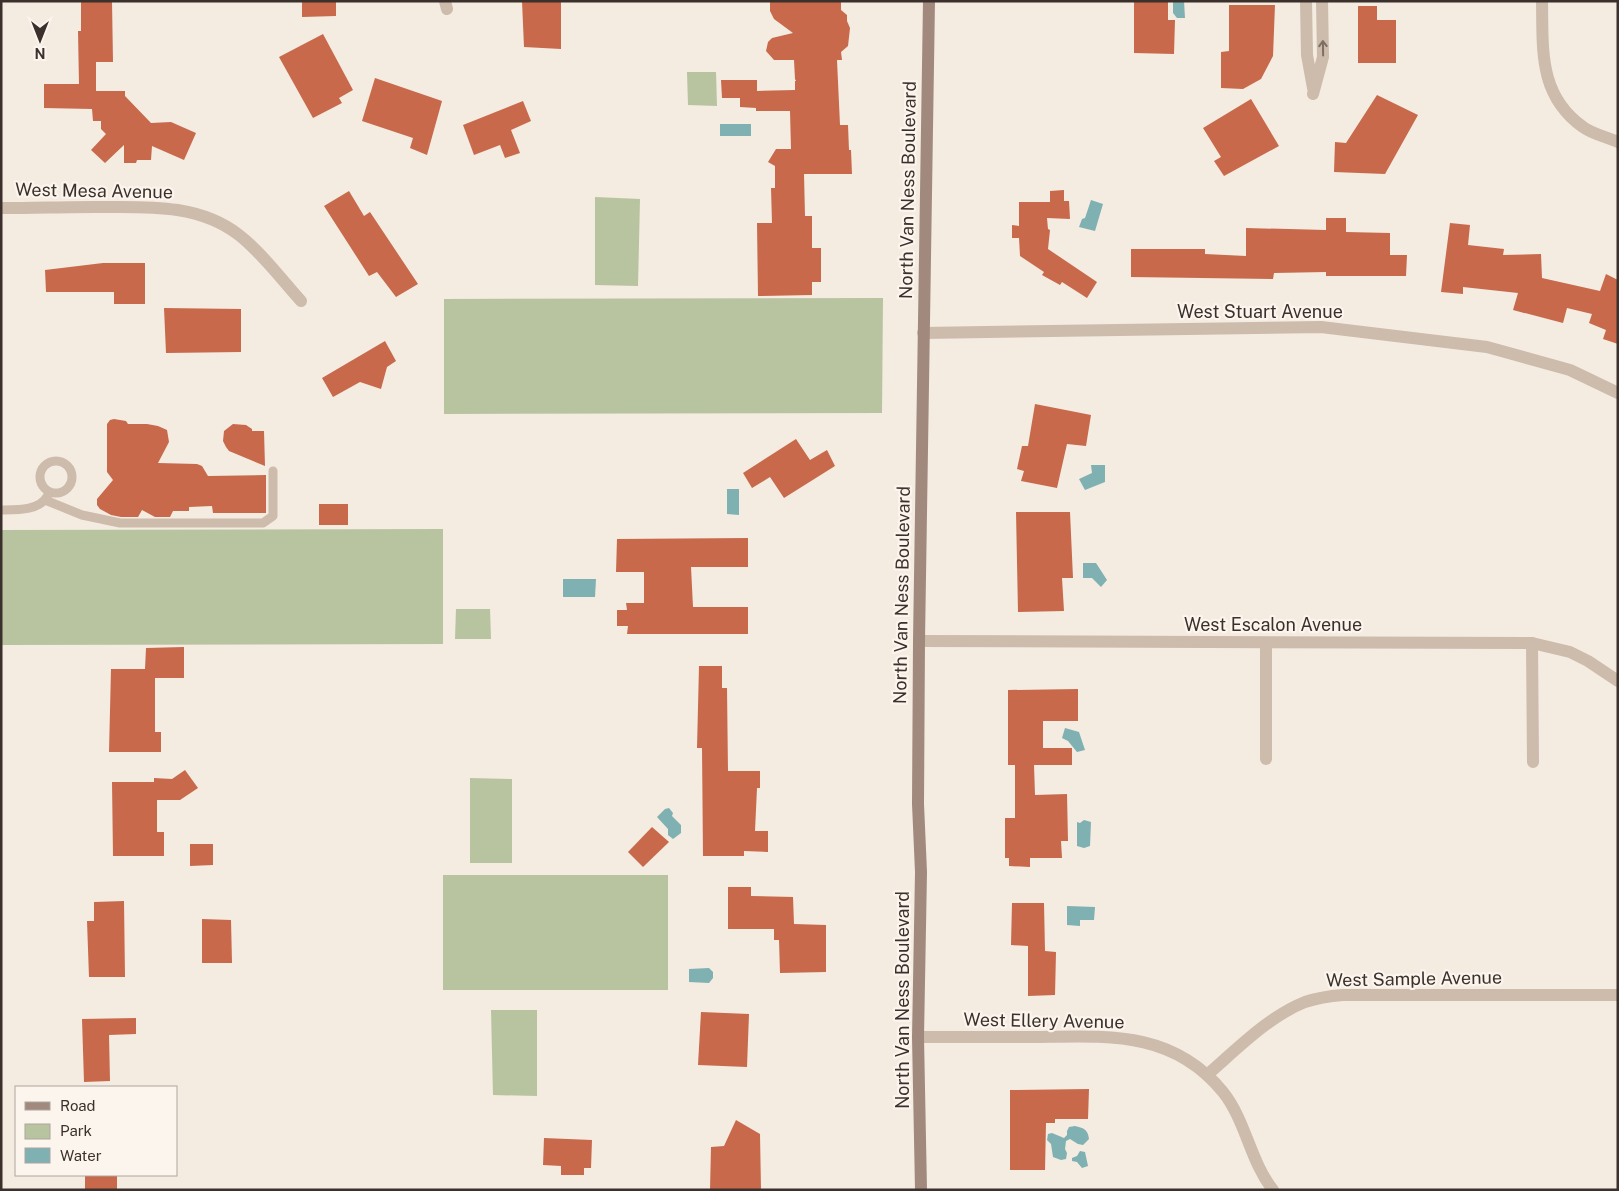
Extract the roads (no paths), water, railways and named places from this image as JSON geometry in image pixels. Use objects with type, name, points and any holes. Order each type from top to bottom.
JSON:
[{"type":"street","name":"North Van Ness Boulevard","points":[[921,1190],[918,1037],[921,872],[918,804],[919,641],[929,1]]},
{"type":"street","points":[[1306,1],[1306,15],[1307,55],[1313,94],[1323,57],[1322,8],[1306,15]]},
{"type":"street","points":[[1542,1],[1543,60],[1550,88],[1566,111],[1584,127],[1618,142]]},
{"type":"street","name":"West Mesa Avenue","points":[[1,208],[144,207],[174,209],[205,216],[238,234],[264,259],[301,301]]},
{"type":"street","name":"West Stuart Avenue","points":[[923,333],[1321,327],[1487,347],[1570,370],[1618,393]]},
{"type":"street","name":"West Escalon Avenue","points":[[919,641],[1532,643],[1570,652],[1588,661],[1618,681]]},
{"type":"street","points":[[1266,643],[1266,760]]},
{"type":"street","points":[[1532,643],[1533,762]]},
{"type":"street","name":"West Sample Avenue","points":[[1207,1075],[1273,1020],[1288,1010],[1321,998],[1343,995],[1618,995]]},
{"type":"street","name":"West Ellery Avenue","points":[[918,1037],[1110,1036],[1129,1038],[1168,1050],[1190,1062],[1207,1075],[1227,1099],[1260,1168],[1273,1190]]},
{"type":"lane","points":[[1,510],[30,509],[48,496],[82,515],[120,523],[263,523],[273,516],[273,471]]},
{"type":"water","points":[[1173,1],[1184,1],[1185,18],[1177,18],[1173,13]]},
{"type":"water","points":[[720,124],[751,124],[751,136],[720,136]]},
{"type":"water","points":[[1091,200],[1103,204],[1095,231],[1079,227],[1082,219],[1085,218]]},
{"type":"water","points":[[1091,465],[1105,465],[1105,482],[1085,490],[1079,479],[1092,473]]},
{"type":"water","points":[[727,489],[739,489],[739,515],[727,514]]},
{"type":"water","points":[[1083,563],[1096,563],[1107,580],[1101,587],[1092,578],[1083,578]]},
{"type":"water","points":[[563,579],[596,579],[595,597],[563,597]]},
{"type":"water","points":[[1065,728],[1079,732],[1085,750],[1077,752],[1068,741],[1062,738]]},
{"type":"water","points":[[669,808],[673,813],[672,816],[681,825],[681,833],[673,839],[668,835],[668,829],[657,817],[665,809]]},
{"type":"water","points":[[1084,820],[1091,822],[1090,846],[1084,848],[1077,846],[1077,822],[1080,823]]},
{"type":"water","points":[[1067,906],[1095,907],[1094,920],[1080,920],[1080,926],[1067,925]]},
{"type":"water","points":[[709,968],[713,972],[713,978],[709,983],[689,982],[689,969]]},
{"type":"water","points":[[1075,1126],[1085,1130],[1088,1133],[1089,1139],[1083,1145],[1070,1139],[1066,1141],[1066,1159],[1061,1160],[1053,1157],[1051,1144],[1047,1140],[1048,1134],[1052,1133],[1064,1138],[1069,1127]]},
{"type":"water","points":[[1080,1151],[1085,1152],[1088,1166],[1082,1168],[1077,1162],[1072,1161],[1072,1158],[1077,1156]]}]
